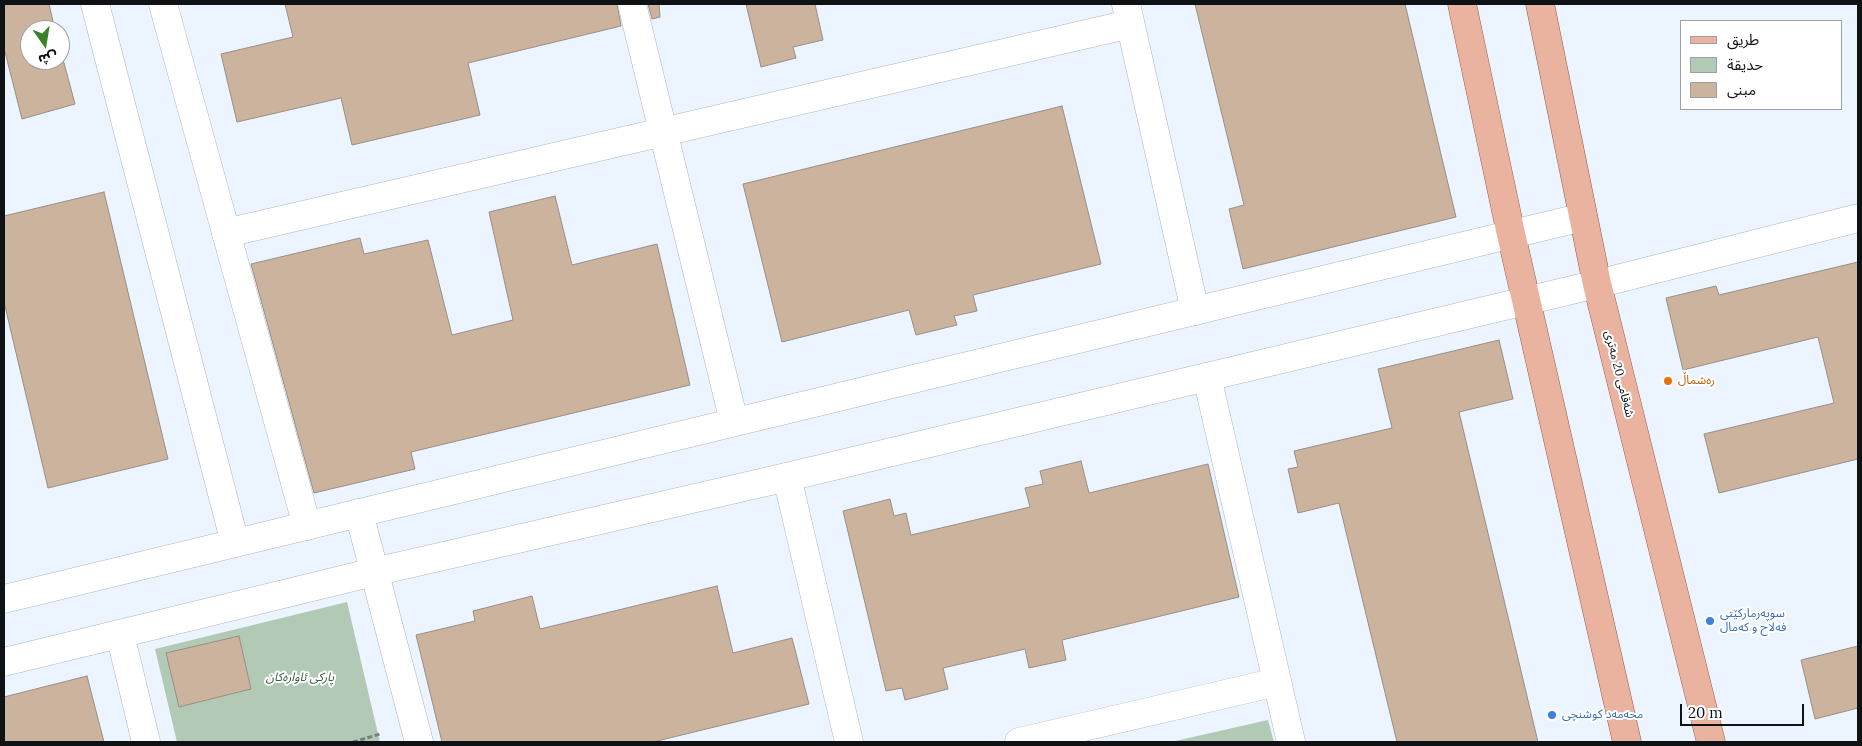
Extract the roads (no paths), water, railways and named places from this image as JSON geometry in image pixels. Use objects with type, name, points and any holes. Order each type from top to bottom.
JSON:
[{"type":"main road","points":[[1462,4],[1511,234],[1627,742]]},
{"type":"main road","name":"شەقامی 20 مەتری","points":[[1540,4],[1597,284],[1711,742]]},
{"type":"street","points":[[95,4],[235,543]]},
{"type":"street","points":[[163,4],[307,526]]},
{"type":"street","points":[[632,4],[734,422]]},
{"type":"street","points":[[226,233],[663,132],[1128,14],[1195,311]]},
{"type":"street","points":[[4,599],[1583,217]]},
{"type":"street","points":[[4,662],[374,572],[788,477],[1527,301],[1858,218]]},
{"type":"street","points":[[1207,377],[1292,742]]},
{"type":"street","points":[[788,477],[849,742]]},
{"type":"street","points":[[359,513],[419,742]]},
{"type":"street","points":[[120,634],[146,742]]},
{"type":"street","points":[[1019,742],[1277,682]]},
{"type":"place","name":"رەشماڵ","points":[[1668,381]]},
{"type":"place","name":"سوپەرمارکێتی فەلاح و کەمال","points":[[1710,621]]},
{"type":"place","name":"محەمەد کوشنچی","points":[[1552,715]]},
{"type":"park label","name":"پارکی ئاوارەکان","points":[[300,678]]}]
